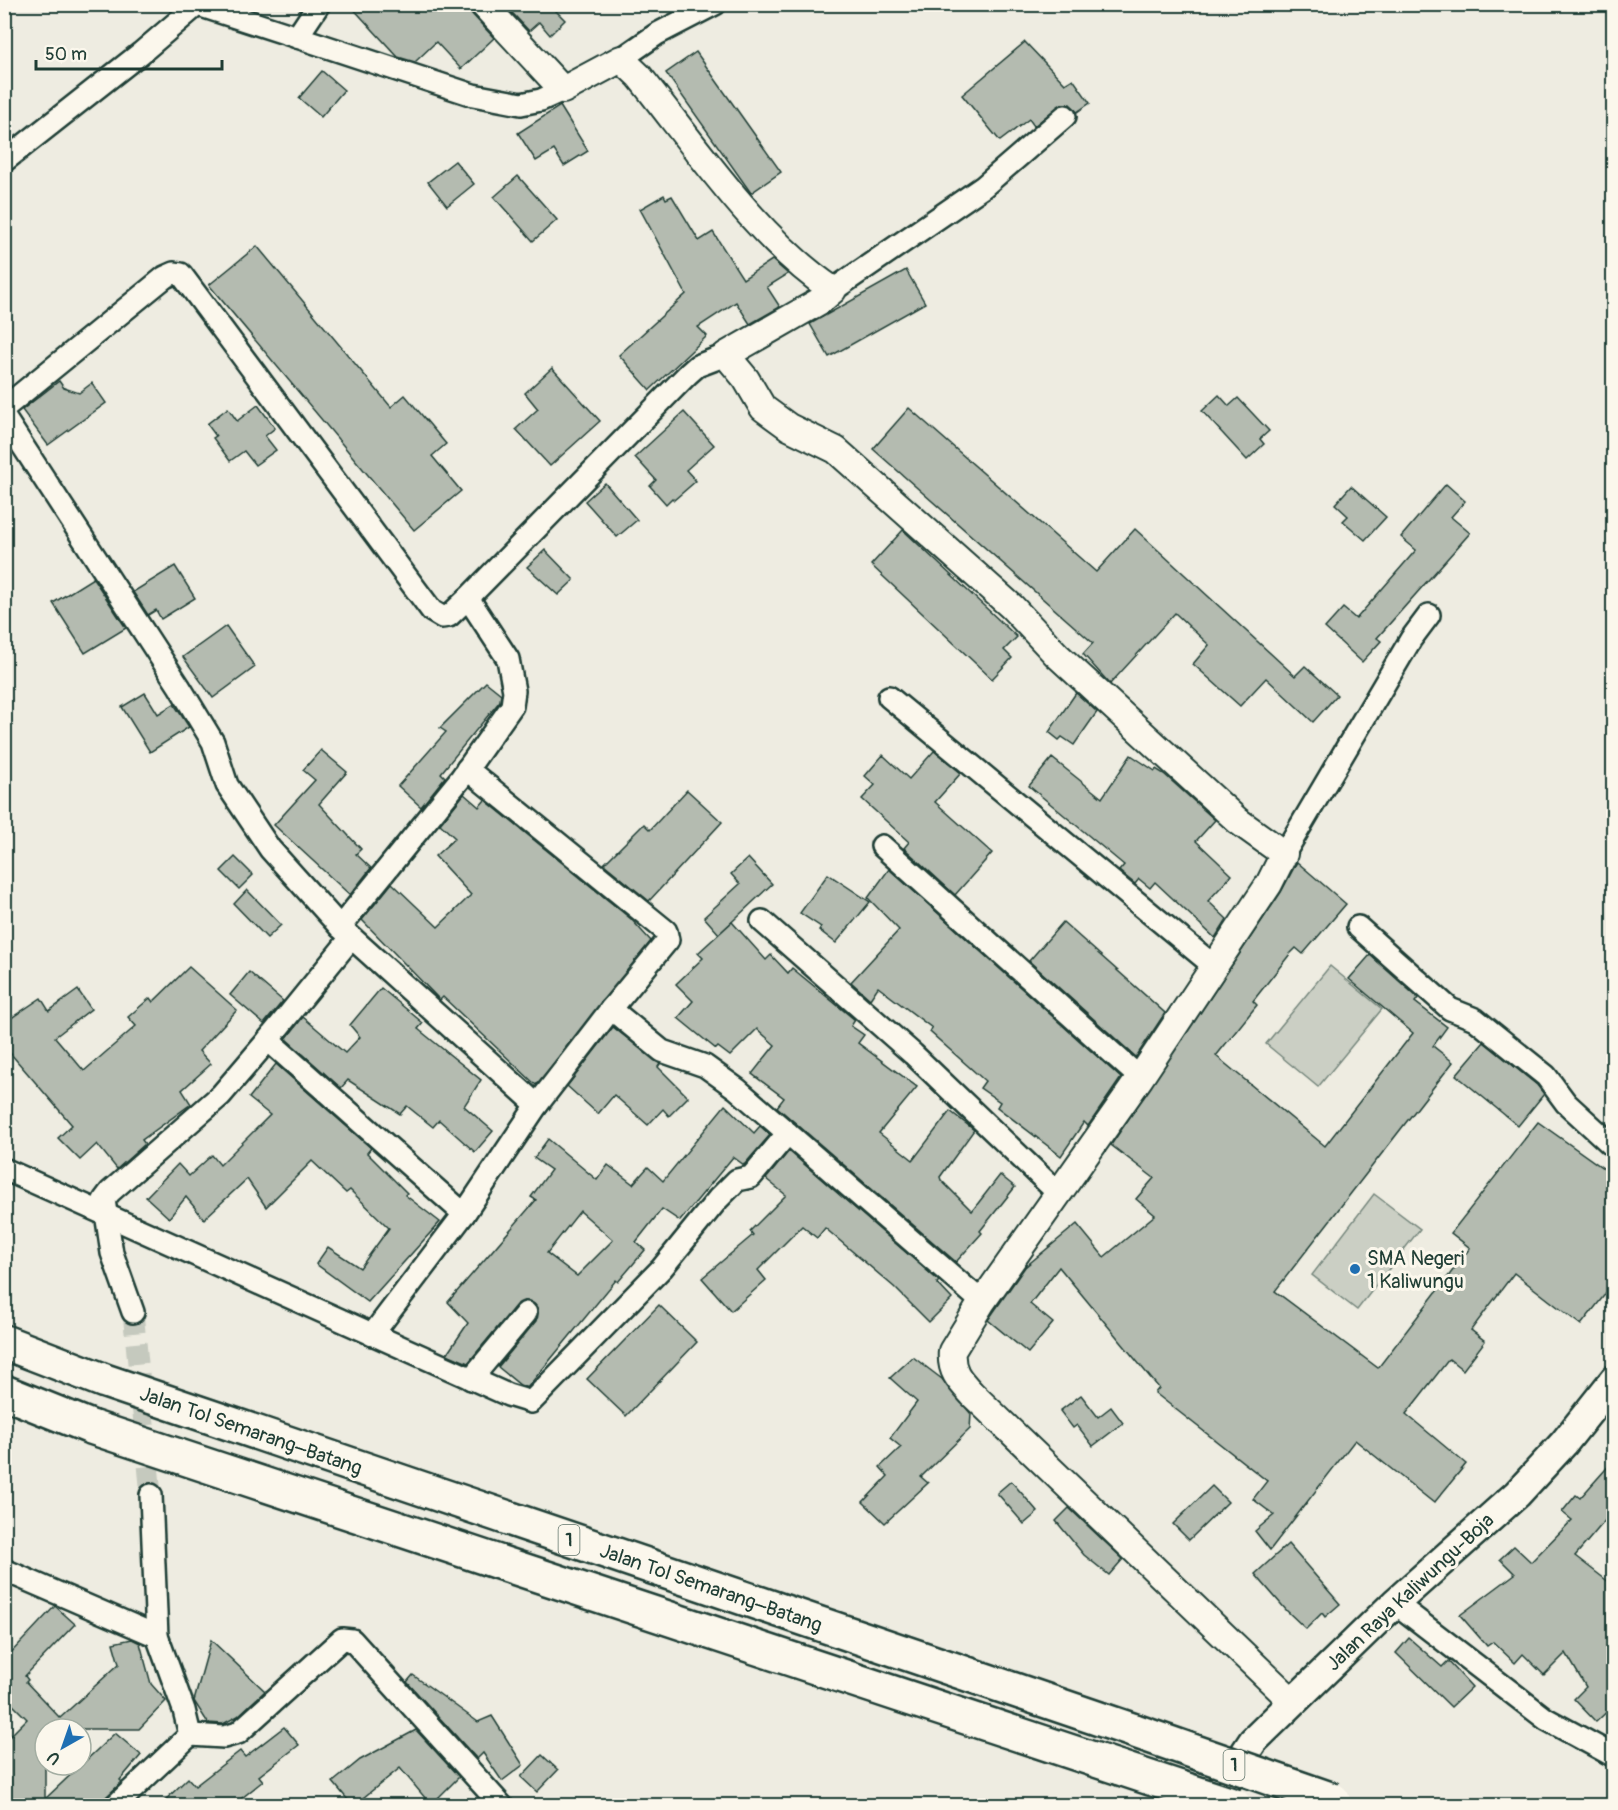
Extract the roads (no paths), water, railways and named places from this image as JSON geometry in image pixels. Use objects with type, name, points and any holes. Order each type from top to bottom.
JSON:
[{"type":"highway","name":"Jalan Tol Semarang–Batang","points":[[4,1342],[128,1389],[1342,1803]]},
{"type":"highway","name":"1","points":[[4,1392],[91,1427],[1235,1806]]},
{"type":"main road","name":"Jalan Raya Kaliwungu-Boja","points":[[1210,1806],[1253,1741],[1395,1603],[1517,1494],[1564,1443],[1614,1380]]},
{"type":"street","points":[[297,37],[319,4]]},
{"type":"street","points":[[483,4],[563,90]]},
{"type":"street","points":[[4,161],[141,53],[196,5],[473,95],[521,104],[541,100],[563,90],[621,59],[657,34],[715,4]]},
{"type":"street","points":[[621,59],[639,76],[767,233],[815,278],[834,290]]},
{"type":"street","points":[[4,408],[165,277],[174,273],[180,274],[432,611],[442,617],[449,615],[468,598],[697,366],[726,355],[820,301],[983,187],[1065,116]]},
{"type":"street","points":[[726,355],[768,413],[789,427],[836,450],[1012,607],[1050,648],[1238,821],[1284,854]]},
{"type":"street","points":[[4,417],[179,686],[213,742],[227,785],[270,849],[346,932],[537,1105]]},
{"type":"street","points":[[133,1312],[112,1252],[104,1200],[110,1192],[214,1102],[268,1040],[512,705],[514,691],[508,659],[468,598]]},
{"type":"street","points":[[1292,1701],[960,1381],[952,1367],[952,1350],[982,1302],[1140,1078],[1269,884],[1284,854],[1411,639],[1429,615]]},
{"type":"street","points":[[889,697],[1214,966]]},
{"type":"street","points":[[372,1335],[464,1214],[537,1105],[668,940],[666,931],[467,769]]},
{"type":"street","points":[[882,846],[1140,1078]]},
{"type":"street","points":[[762,921],[913,1054],[1059,1194]]},
{"type":"street","points":[[1358,927],[1450,1009],[1475,1018],[1546,1076],[1566,1103],[1614,1148]]},
{"type":"street","points":[[611,1009],[663,1051],[705,1066],[719,1075],[982,1302]]},
{"type":"street","points":[[268,1040],[464,1214]]},
{"type":"street","points":[[4,1169],[525,1402],[534,1400],[662,1268],[718,1199],[737,1180],[751,1177],[788,1133]]},
{"type":"street","points":[[471,1378],[526,1312]]},
{"type":"street","points":[[151,1495],[157,1636],[184,1710],[189,1735]]},
{"type":"street","points":[[4,1570],[157,1636]]},
{"type":"street","points":[[1395,1603],[1546,1719],[1614,1756]]},
{"type":"street","points":[[115,1806],[189,1735],[224,1737],[238,1733],[342,1639],[352,1640],[502,1806]]},
{"type":"tunnel","points":[[133,1312],[151,1495]]},
{"type":"place","name":"SMA Negeri 1 Kaliwungu","points":[[1355,1269]]}]
